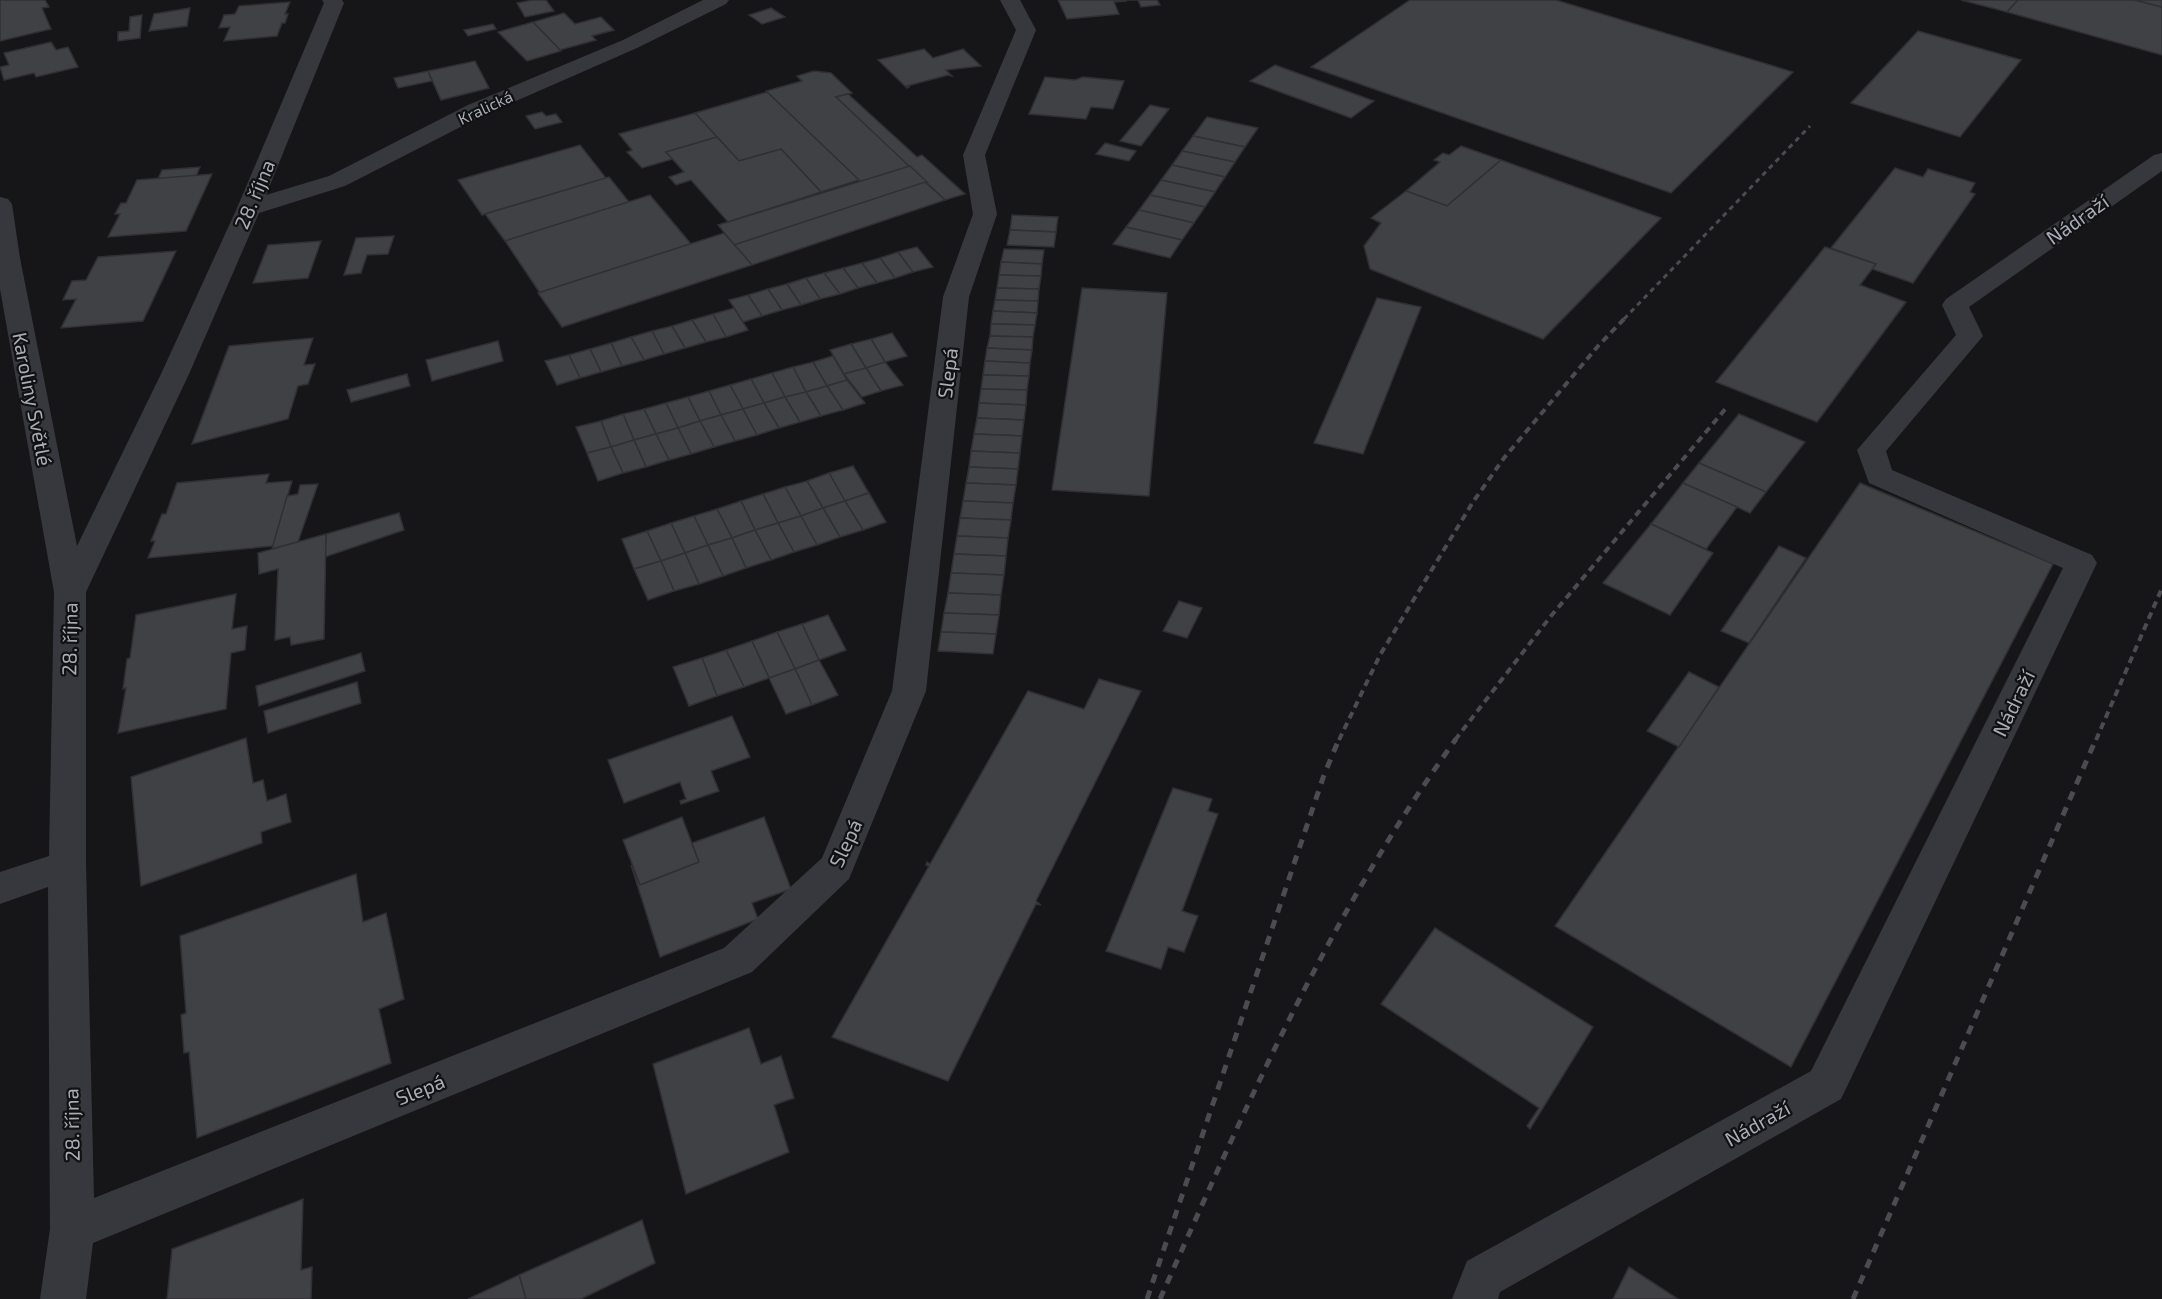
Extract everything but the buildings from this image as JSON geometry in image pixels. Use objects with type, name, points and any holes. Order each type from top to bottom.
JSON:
[{"type":"street","name":"Kralická","points":[[249,208],[337,181],[476,110],[630,44],[719,0]]},
{"type":"street","name":"Slepá","points":[[72,1229],[738,960],[836,868],[909,691],[956,297],[985,214],[974,155],[1026,30],[1010,0]]},
{"type":"street","name":"28. října","points":[[63,1299],[72,1229],[67,865],[70,592],[175,374],[337,1]]},
{"type":"street","name":"Nádraží","points":[[1475,1299],[1483,1277],[1826,1085],[2081,563],[1879,476],[1871,450],[1970,336],[1955,305],[2162,160]]},
{"type":"street","name":"Karoliny Světlé","points":[[0,204],[3,259],[70,592]]},
{"type":"street","points":[[0,888],[67,865]]},
{"type":"railway","points":[[1624,319],[1810,126]]},
{"type":"railway","points":[[1339,740],[1380,655],[1473,502],[1504,458],[1598,346],[1626,317]]},
{"type":"railway","points":[[1455,740],[1551,616],[1727,407]]},
{"type":"railway","points":[[2096,740],[2162,588]]},
{"type":"railway","points":[[1147,1299],[1324,775],[1339,739]]},
{"type":"railway","points":[[1160,1299],[1293,1011],[1369,873],[1410,806],[1456,739]]},
{"type":"railway","points":[[1853,1299],[2096,739]]}]
